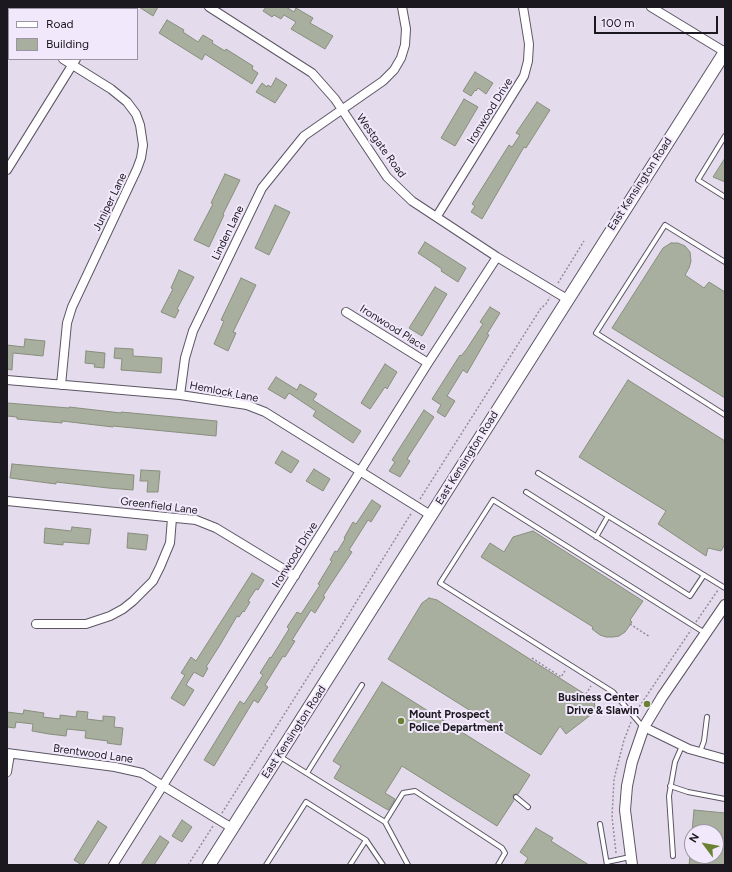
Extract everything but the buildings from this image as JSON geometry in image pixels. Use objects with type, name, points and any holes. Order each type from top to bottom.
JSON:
[{"type":"main road","name":"East Kensington Road","points":[[209,865],[432,516],[567,299],[725,52]]},
{"type":"street","name":"Westgate Road","points":[[209,7],[312,73],[335,99],[387,177],[412,201],[437,216],[497,257],[567,299]]},
{"type":"street","name":"Linden Lane","points":[[180,395],[185,358],[193,331],[262,188],[304,136],[384,81],[394,70],[405,45],[406,29],[402,7]]},
{"type":"street","name":"Ironwood Drive","points":[[437,216],[524,76],[528,61],[529,44],[523,7]]},
{"type":"street","points":[[651,7],[725,52]]},
{"type":"street","points":[[7,170],[74,62]]},
{"type":"street","name":"Juniper Lane","points":[[61,385],[68,322],[72,307],[137,169],[143,145],[140,125],[136,114],[127,102],[74,62]]},
{"type":"street","name":"Ironwood Drive","points":[[113,865],[428,363],[497,257]]},
{"type":"street","name":"Ironwood Place","points":[[346,312],[428,363]]},
{"type":"street","name":"Hemlock Lane","points":[[7,380],[180,395],[242,404],[265,412],[432,516]]},
{"type":"street","name":"Greenfield Lane","points":[[7,501],[196,520],[216,528],[295,576]]},
{"type":"street","points":[[36,624],[86,624],[110,616],[133,601],[153,581],[160,567],[170,543],[172,518]]},
{"type":"street","points":[[632,861],[625,810],[627,786],[632,762],[644,727],[662,697],[725,605]]},
{"type":"street","points":[[644,727],[682,746],[725,760]]},
{"type":"street","points":[[7,772],[8,754]]},
{"type":"street","name":"Brentwood Lane","points":[[8,754],[128,769],[142,773],[232,828]]},
{"type":"lane","points":[[725,136],[698,180],[725,197]]},
{"type":"lane","points":[[725,262],[665,225],[596,333],[725,415]]},
{"type":"lane","points":[[538,473],[725,588]]},
{"type":"lane","points":[[526,492],[690,596],[704,575]]},
{"type":"lane","points":[[644,727],[620,702],[613,692],[440,583],[493,500],[706,633]]},
{"type":"lane","points":[[596,537],[608,516]]},
{"type":"lane","points":[[307,773],[362,685]]},
{"type":"lane","points":[[700,753],[704,741],[706,717]]},
{"type":"lane","points":[[673,856],[669,796],[675,762],[682,746]]},
{"type":"lane","points":[[279,756],[385,822],[408,865]]},
{"type":"lane","points":[[670,786],[688,792],[725,799]]},
{"type":"lane","points":[[385,822],[403,793],[415,791],[502,848],[505,854],[498,865]]},
{"type":"lane","points":[[516,797],[528,807]]},
{"type":"lane","points":[[266,865],[306,802],[366,840],[383,865]]},
{"type":"lane","points":[[600,824],[607,863],[632,861]]},
{"type":"lane","points":[[350,865],[366,840]]},
{"type":"path","points":[[188,865],[328,645],[332,641],[416,506],[554,291],[584,241]]},
{"type":"path","points":[[630,624],[650,637]]},
{"type":"path","points":[[532,658],[561,677],[569,664]]},
{"type":"path","points":[[586,694],[595,680]]},
{"type":"path","points":[[595,706],[616,714]]},
{"type":"path","points":[[603,713],[606,706]]},
{"type":"place","name":"Business Center Drive & Slawin","points":[[647,704]]},
{"type":"place","name":"Mount Prospect Police Department","points":[[401,721]]}]
